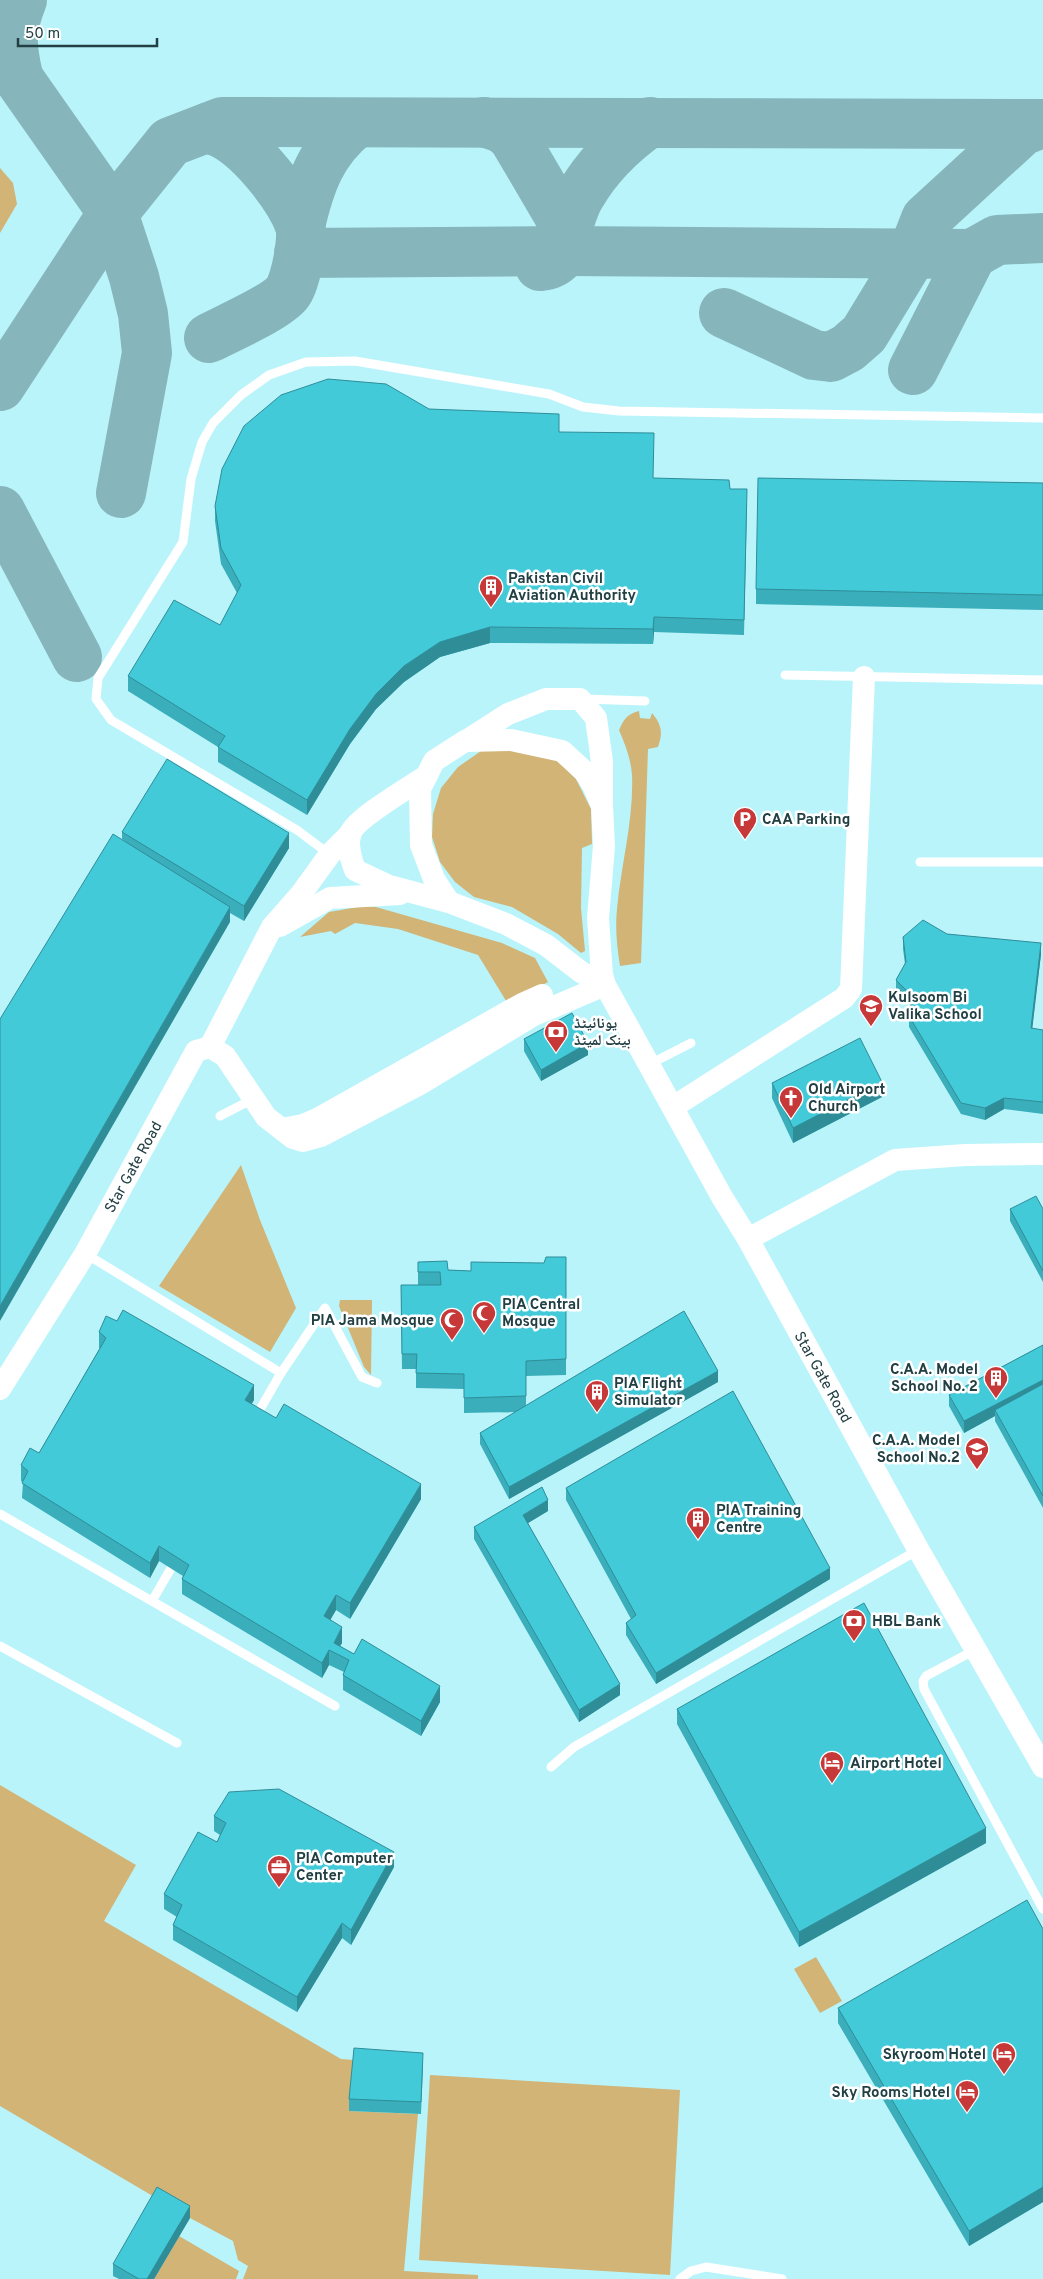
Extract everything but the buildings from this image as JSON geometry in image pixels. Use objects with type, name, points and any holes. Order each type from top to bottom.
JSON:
[{"type":"street","points":[[673,1106],[844,998],[851,989],[864,677]]},
{"type":"street","points":[[449,902],[434,879],[421,845],[420,789],[434,761],[508,714],[546,699],[580,699],[596,718],[602,762],[604,846],[598,918],[602,976],[605,985]]},
{"type":"street","points":[[465,741],[511,740],[562,751],[584,771],[593,785],[602,806]]},
{"type":"street","points":[[426,776],[360,821],[330,854],[270,932],[210,1047],[225,1056],[253,1100],[266,1116],[282,1129],[303,1125],[319,1118],[522,1004],[554,990],[605,985]]},
{"type":"street","points":[[351,833],[349,853],[355,870],[389,886],[449,902],[506,924],[546,945],[581,972],[605,985]]},
{"type":"street","points":[[270,932],[330,898],[416,894]]},
{"type":"street","name":"Star Gate Road","points":[[605,985],[722,1197],[748,1239],[918,1550],[1043,1767]]},
{"type":"street","name":"Star Gate Road","points":[[0,1389],[85,1254],[162,1115],[183,1071],[196,1051],[210,1047]]},
{"type":"street","points":[[748,1239],[895,1160],[965,1155],[1043,1154]]},
{"type":"lane","points":[[330,854],[298,830],[111,720],[96,699],[98,678],[183,542],[191,479],[202,442],[213,424],[241,395],[269,376],[306,362],[355,361],[495,384],[548,394],[583,407],[620,411],[1043,418]]},
{"type":"lane","points":[[785,675],[1043,680]]},
{"type":"lane","points":[[580,699],[645,701]]},
{"type":"lane","points":[[920,862],[1043,862]]},
{"type":"lane","points":[[650,1064],[691,1043]]},
{"type":"lane","points":[[220,1116],[253,1100]]},
{"type":"lane","points":[[85,1254],[281,1373]]},
{"type":"lane","points":[[252,1424],[281,1373],[325,1308],[362,1377],[377,1383]]},
{"type":"lane","points":[[0,1514],[335,1706]]},
{"type":"lane","points":[[152,1601],[181,1550]]},
{"type":"lane","points":[[551,1767],[574,1747],[918,1550]]},
{"type":"lane","points":[[0,1646],[177,1743]]},
{"type":"lane","points":[[975,1650],[926,1676],[923,1681],[924,1689],[1043,1909]]},
{"type":"lane","points":[[680,2279],[691,2271],[706,2267],[782,2279]]},
{"type":"shaded area","points":[[0,168],[13,183],[17,204],[0,233]]},
{"type":"shaded area","points":[[639,711],[640,718],[650,719],[652,713],[660,725],[661,737],[658,747],[648,749],[641,963],[620,966],[616,916],[631,808],[632,775],[619,730],[626,718]]},
{"type":"shaded area","points":[[506,746],[554,757],[576,779],[591,809],[592,844],[582,848],[581,908],[585,951],[581,953],[558,934],[512,907],[474,897],[455,882],[440,862],[432,837],[433,814],[441,788],[458,767],[481,751]]},
{"type":"shaded area","points":[[364,906],[376,907],[502,943],[535,958],[548,982],[508,1004],[478,955],[398,929],[355,923],[335,934],[331,931],[300,937],[329,912]]},
{"type":"shaded area","points":[[241,1165],[260,1220],[296,1308],[270,1352],[159,1286]]},
{"type":"shaded area","points":[[340,1300],[372,1300],[371,1375],[364,1367],[339,1306]]},
{"type":"shaded area","points":[[0,1785],[136,1865],[104,1921],[341,2059],[354,2060],[349,2111],[418,2114],[404,2271],[478,2275],[478,2279],[243,2279],[248,2266],[238,2260],[233,2241],[190,2218],[0,2106]]},
{"type":"shaded area","points":[[816,1957],[842,2001],[820,2013],[794,1969]]},
{"type":"shaded area","points":[[430,2075],[680,2090],[670,2275],[419,2260]]},
{"type":"shaded area","points":[[179,2236],[239,2271],[236,2279],[154,2279]]},
{"type":"taxiway","points":[[18,76],[13,38],[15,20],[22,0]]},
{"type":"taxiway","points":[[0,52],[113,213],[134,277],[143,314],[147,353],[121,493]]},
{"type":"taxiway","points":[[0,386],[113,213],[170,142],[222,122],[1043,124]]},
{"type":"taxiway","points":[[484,122],[502,128],[513,137],[567,229],[567,243],[562,254],[553,262],[540,266]]},
{"type":"taxiway","points":[[567,229],[574,208],[594,174],[620,146],[650,122]]},
{"type":"taxiway","points":[[300,226],[308,196],[319,169],[334,145],[356,123]]},
{"type":"taxiway","points":[[724,313],[814,355],[831,357],[848,348],[864,334],[912,255],[926,219],[1022,131],[1039,124]]},
{"type":"taxiway","points":[[207,128],[223,134],[236,142],[258,162],[279,187],[295,213],[301,231],[296,269],[288,292],[263,311],[209,338]]},
{"type":"taxiway","points":[[299,253],[565,251],[972,254],[997,240],[1043,238]]},
{"type":"taxiway","points":[[913,370],[972,254]]},
{"type":"taxiway","points":[[0,511],[77,657]]},
{"type":"place","name":"Pakistan Civil Aviation Authority","points":[[491,608]]},
{"type":"place","name":"CAA Parking","points":[[745,840]]},
{"type":"place","name":"Kulsoom Bi Valika School","points":[[871,1027]]},
{"type":"place","name":"یونائیٹڈ بینک لمیٹڈ","points":[[556,1053]]},
{"type":"place","name":"Old Airport Church","points":[[791,1119]]},
{"type":"place","name":"PIA Central Mosque","points":[[484,1334]]},
{"type":"place","name":"PIA Jama Mosque","points":[[452,1341]]},
{"type":"place","name":"C.A.A. Model School No. 2","points":[[996,1399]]},
{"type":"place","name":"PIA Flight Simulator","points":[[597,1413]]},
{"type":"place","name":"C.A.A. Model School No.2","points":[[977,1470]]},
{"type":"place","name":"PIA Training Centre","points":[[698,1540]]},
{"type":"place","name":"HBL Bank","points":[[854,1642]]},
{"type":"place","name":"Airport Hotel","points":[[832,1784]]},
{"type":"place","name":"PIA Computer Center","points":[[279,1888]]},
{"type":"place","name":"Skyroom Hotel","points":[[1004,2075]]},
{"type":"place","name":"Sky Rooms Hotel","points":[[967,2113]]}]
